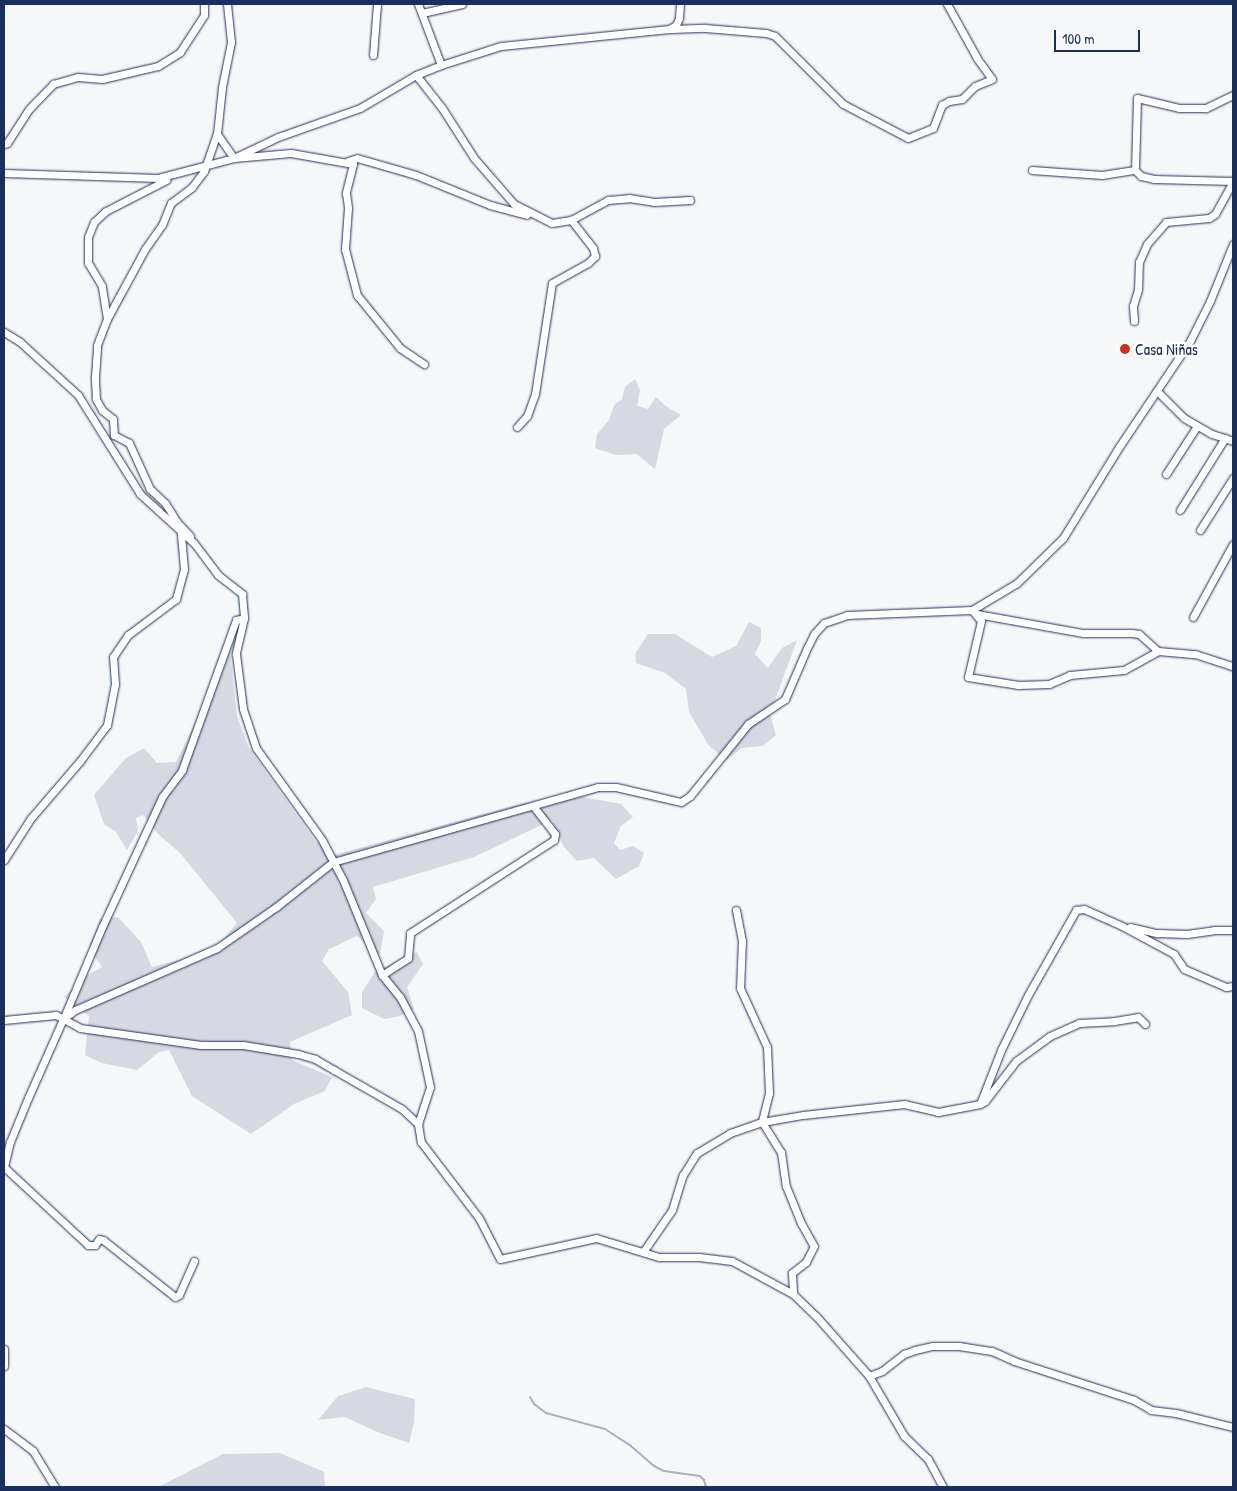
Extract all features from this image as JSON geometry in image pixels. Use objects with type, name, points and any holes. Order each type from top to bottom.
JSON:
[{"type":"street","points":[[4,144],[7,143],[29,109],[53,84],[78,77],[102,78],[158,66],[180,52],[204,15],[204,4]]},
{"type":"street","points":[[227,4],[232,42],[222,87],[217,134],[206,165],[192,187],[171,203],[162,225],[145,249],[107,319],[97,345],[96,399],[102,410],[113,419],[114,435],[129,443],[150,489],[165,503],[218,575],[242,594],[244,618],[236,654],[243,709],[256,748],[322,840],[344,880],[382,974],[400,997],[418,1031],[427,1065],[430,1087],[418,1124],[421,1142],[479,1218],[500,1259],[596,1238],[659,1257],[699,1257],[732,1261],[793,1294],[816,1316],[869,1376],[904,1436],[928,1459],[943,1487]]},
{"type":"street","points":[[374,55],[377,4]]},
{"type":"street","points":[[418,4],[441,65]]},
{"type":"street","points":[[422,13],[462,4]]},
{"type":"street","points":[[669,29],[676,25],[679,18],[680,4]]},
{"type":"street","points":[[234,158],[278,136],[360,108],[416,75],[501,46],[669,29],[705,28],[766,33],[775,36],[843,104],[908,138],[933,128],[942,105],[949,101],[962,99],[975,86],[992,79],[977,58],[947,4]]},
{"type":"street","points":[[416,75],[442,108],[474,158],[514,204],[552,224],[571,220],[608,200],[629,198],[654,202],[690,200]]},
{"type":"street","points":[[1134,321],[1133,306],[1138,290],[1139,262],[1147,244],[1166,222],[1209,218],[1215,214],[1233,181],[1154,179],[1141,176],[1135,170],[1136,98],[1179,108],[1206,108],[1233,95]]},
{"type":"street","points":[[217,134],[234,158]]},
{"type":"street","points":[[4,173],[158,178],[234,158],[291,153],[353,164],[346,193],[348,208],[345,249],[357,295],[400,348],[424,364]]},
{"type":"street","points":[[348,162],[357,158],[416,174],[490,205],[544,220]]},
{"type":"street","points":[[1032,170],[1102,175],[1135,170]]},
{"type":"street","points":[[107,319],[102,286],[87,258],[88,237],[94,222],[106,211],[184,171]]},
{"type":"street","points":[[517,427],[526,416],[535,394],[552,283],[588,263],[595,256],[594,248],[571,220]]},
{"type":"street","points":[[974,612],[1017,583],[1063,538],[1190,341],[1210,301],[1233,244]]},
{"type":"street","points":[[4,332],[33,353],[78,395],[140,494],[194,543]]},
{"type":"street","points":[[1157,391],[1184,418],[1197,426],[1233,441]]},
{"type":"street","points":[[1166,474],[1197,426]]},
{"type":"street","points":[[1180,510],[1225,438]]},
{"type":"street","points":[[1200,530],[1233,478]]},
{"type":"street","points":[[4,860],[31,818],[80,761],[107,725],[115,684],[113,656],[128,636],[176,599],[184,569],[181,533]]},
{"type":"street","points":[[1194,617],[1233,544]]},
{"type":"street","points":[[974,612],[981,621],[968,677],[1018,685],[1049,684],[1070,675],[1124,670],[1158,651],[1195,654],[1233,666]]},
{"type":"street","points":[[63,1019],[75,1010],[217,948],[276,908],[333,862],[598,787],[616,787],[680,802],[690,796],[748,724],[785,699],[814,634],[824,624],[847,615],[974,612],[1083,633],[1139,634],[1158,651]]},
{"type":"street","points":[[194,1261],[179,1295],[175,1298],[103,1240],[100,1240],[95,1245],[88,1245],[4,1168],[10,1142],[102,927],[162,797],[182,770],[236,620],[244,618]]},
{"type":"street","points":[[382,974],[408,958],[410,933],[554,840],[556,834],[533,806]]},
{"type":"street","points":[[980,1104],[1001,1050],[1028,995],[1076,910],[1084,909],[1122,926],[1174,954],[1184,968],[1226,987],[1233,986]]},
{"type":"street","points":[[736,910],[742,941],[740,988],[768,1047],[769,1094],[762,1122],[781,1152],[786,1186],[801,1223],[814,1246],[806,1262],[792,1273],[793,1294]]},
{"type":"street","points":[[1122,926],[1158,933],[1187,934],[1214,930],[1233,930]]},
{"type":"street","points":[[4,1020],[56,1015],[80,1028],[201,1045],[243,1045],[315,1059],[402,1109],[418,1124]]},
{"type":"street","points":[[643,1252],[672,1210],[683,1175],[697,1152],[730,1133],[762,1122],[890,1105],[904,1104],[938,1112],[980,1104],[985,1101],[1016,1061],[1050,1036],[1079,1023],[1114,1021],[1138,1017],[1145,1024]]},
{"type":"street","points":[[869,1376],[882,1371],[904,1354],[914,1350],[933,1346],[959,1346],[992,1351],[1014,1361],[1134,1400],[1151,1410],[1176,1412],[1233,1427]]},
{"type":"street","points":[[4,1349],[4,1366]]},
{"type":"street","points":[[4,1429],[33,1451],[55,1487]]},
{"type":"shaded area","points":[[635,379],[640,390],[637,406],[648,409],[656,397],[667,407],[681,415],[664,429],[655,469],[637,454],[616,455],[595,448],[597,434],[609,420],[614,405],[622,399],[625,387]]},
{"type":"shaded area","points":[[749,622],[761,628],[761,641],[755,654],[768,668],[782,648],[797,640],[770,714],[776,735],[763,746],[742,748],[727,760],[709,746],[689,712],[686,689],[665,673],[636,663],[635,654],[648,634],[675,634],[712,657],[736,646]]},
{"type":"shaded area","points":[[230,652],[237,716],[248,746],[316,842],[334,855],[523,803],[578,796],[621,804],[633,817],[621,826],[614,843],[620,850],[633,846],[644,853],[639,866],[616,879],[594,858],[577,861],[564,847],[552,820],[474,857],[373,887],[376,899],[366,913],[384,931],[380,955],[357,936],[329,949],[322,961],[348,992],[352,1015],[290,1042],[292,1060],[332,1077],[325,1091],[294,1104],[251,1134],[192,1096],[169,1050],[159,1052],[137,1070],[102,1063],[85,1055],[89,1016],[64,997],[88,975],[102,967],[89,948],[100,919],[118,917],[141,942],[152,967],[213,951],[237,923],[180,853],[158,834],[143,815],[136,818],[138,831],[127,850],[116,832],[104,824],[94,795],[126,758],[144,748],[157,763],[176,762]]},
{"type":"shaded area","points":[[417,952],[423,964],[407,987],[414,1009],[400,1016],[384,1019],[362,1008],[362,992],[375,972]]},
{"type":"shaded area","points":[[366,1387],[415,1399],[414,1422],[409,1443],[377,1432],[345,1417],[318,1420],[338,1396]]},
{"type":"shaded area","points":[[280,1453],[324,1472],[325,1487],[158,1487],[223,1454]]},
{"type":"waterway","points":[[530,1397],[534,1404],[546,1413],[605,1429],[631,1446],[654,1466],[664,1471],[700,1476],[704,1480],[706,1487]]},
{"type":"place","name":"Casa Niñas","points":[[1125,349]]}]
